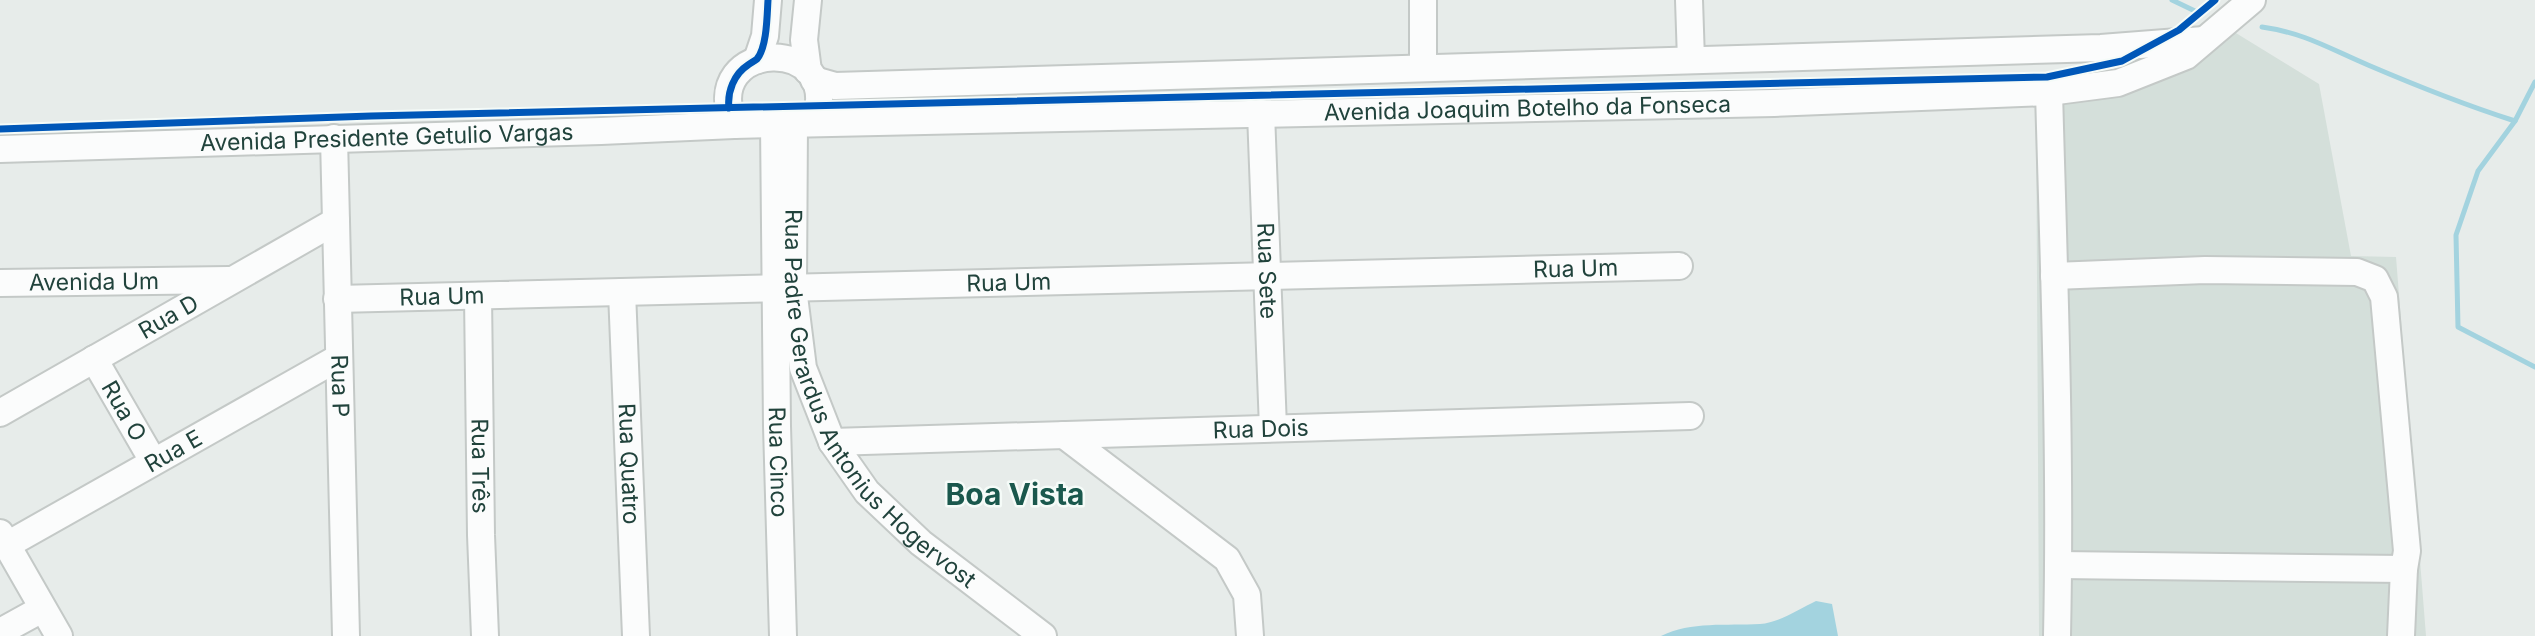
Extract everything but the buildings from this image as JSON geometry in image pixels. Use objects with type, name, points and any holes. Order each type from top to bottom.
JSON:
[{"type":"street","points":[[757,60],[765,36],[768,0]]},
{"type":"street","points":[[794,123],[819,102],[804,40],[808,0]]},
{"type":"street","points":[[1423,0],[1423,68]]},
{"type":"street","points":[[1689,0],[1691,60]]},
{"type":"street","name":"Avenida Joaquim Botelho da Fonseca","points":[[794,123],[1774,103],[2049,92],[2118,83],[2186,56],[2252,0]]},
{"type":"street","points":[[734,125],[730,114],[729,92],[739,73],[757,60],[779,56],[799,64],[811,76],[835,86],[2101,48],[2204,40]]},
{"type":"street","points":[[2049,92],[2059,565],[2057,636]]},
{"type":"street","name":"Rua Sete","points":[[1261,113],[1273,428]]},
{"type":"street","name":"Avenida Presidente Getulio Vargas","points":[[0,149],[794,123]]},
{"type":"street","name":"Rua Padre Gerardus Antonius Hogervost","points":[[794,123],[784,288],[803,368],[832,442],[867,492],[921,543],[1043,636]]},
{"type":"street","name":"Rua P","points":[[334,138],[346,636]]},
{"type":"street","name":"Rua D","points":[[0,413],[336,221]]},
{"type":"street","name":"Rua Um","points":[[337,299],[1679,266]]},
{"type":"street","points":[[2054,276],[2205,271],[2357,272],[2375,279],[2384,297],[2406,551],[2401,636]]},
{"type":"street","name":"Avenida Um","points":[[0,283],[231,280]]},
{"type":"street","name":"Rua Cinco","points":[[783,636],[784,288]]},
{"type":"street","name":"Rua Quatro","points":[[622,292],[636,636]]},
{"type":"street","name":"Rua Três","points":[[478,296],[485,636]]},
{"type":"street","name":"Rua E","points":[[3,539],[153,461],[338,358]]},
{"type":"street","name":"Rua O","points":[[94,359],[153,461]]},
{"type":"street","name":"Rua Dois","points":[[832,442],[1690,416]]},
{"type":"street","points":[[1064,435],[1227,559],[1247,595],[1250,636]]},
{"type":"street","points":[[3,539],[59,636]]},
{"type":"street","points":[[2059,565],[2404,569]]},
{"type":"street","points":[[0,632],[42,609]]},
{"type":"shaded area","points":[[2231,30],[2319,84],[2351,256],[2396,257],[2426,636],[2039,636],[2036,99]]},
{"type":"water","points":[[1816,601],[1832,604],[1838,636],[1661,636],[1697,626],[1767,623]]},
{"type":"waterway","points":[[2172,0],[2197,12]]},
{"type":"waterway","points":[[2262,27],[2304,37],[2423,88],[2515,121]]},
{"type":"waterway","points":[[2535,82],[2515,121],[2478,171],[2456,235],[2458,327],[2535,367]]},
{"type":"cycle path","points":[[729,108],[730,90],[735,78],[757,59],[763,47],[768,0]]},
{"type":"cycle path","points":[[0,129],[371,116],[2047,77],[2122,61],[2179,30],[2215,0]]},
{"type":"district","name":"Boa Vista","points":[[1015,494]]}]
